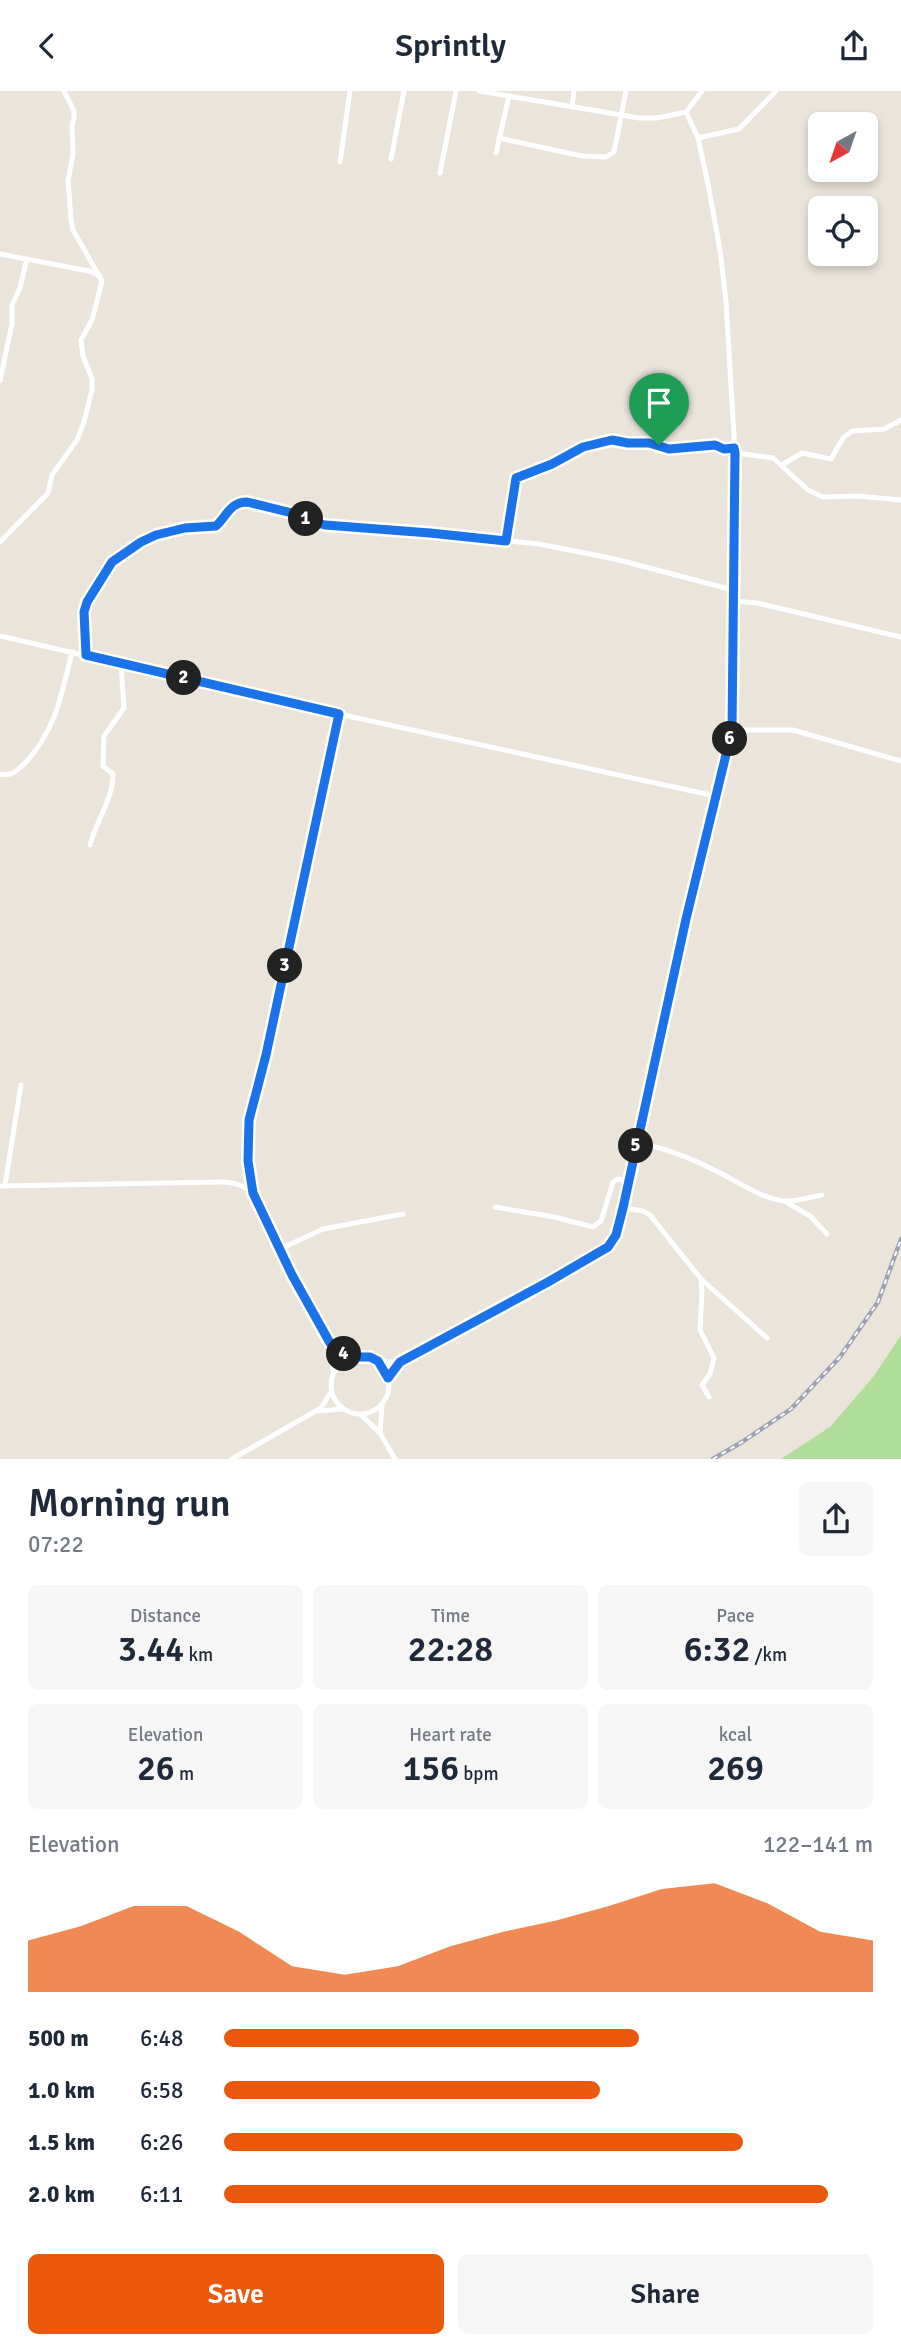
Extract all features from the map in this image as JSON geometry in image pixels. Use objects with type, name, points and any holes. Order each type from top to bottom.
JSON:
[{"type":"street","points":[[0,542],[48,492],[52,475],[77,440],[92,390],[92,379],[83,356],[81,340],[92,320],[102,281],[73,230],[68,180],[73,155],[74,111],[64,91]]},
{"type":"street","points":[[340,162],[351,91]]},
{"type":"street","points":[[391,159],[404,91]]},
{"type":"street","points":[[440,173],[456,91]]},
{"type":"street","points":[[480,91],[509,96],[519,94],[622,116],[657,118],[686,112],[702,91]]},
{"type":"street","points":[[572,107],[574,91]]},
{"type":"street","points":[[499,138],[582,156],[606,157],[614,152],[626,91]]},
{"type":"street","points":[[698,138],[739,129],[776,91]]},
{"type":"street","points":[[496,153],[509,96]]},
{"type":"street","points":[[343,1409],[335,1402],[330,1383],[340,1363],[351,1357],[361,1356],[385,1363],[400,1362],[608,1247],[616,1235],[732,730],[735,451],[723,275],[698,138],[686,112]]},
{"type":"street","points":[[0,254],[89,271],[100,276]]},
{"type":"street","points":[[0,381],[12,324],[12,305],[20,288],[27,259]]},
{"type":"street","points":[[782,465],[802,453],[831,459],[843,438],[852,431],[884,429],[901,420]]},
{"type":"street","points":[[506,541],[516,478],[552,464],[583,447],[612,440],[649,443],[669,449],[715,445],[774,458],[808,490],[823,497],[858,496],[901,500]]},
{"type":"street","points":[[86,655],[84,612],[87,602],[112,562],[156,535],[185,528],[216,526],[232,506],[239,502],[292,513],[325,525],[539,544],[615,559],[733,590]]},
{"type":"street","points":[[733,601],[757,603],[901,637]]},
{"type":"street","points":[[0,636],[715,796]]},
{"type":"street","points":[[0,774],[6,776],[13,773],[43,740],[58,707],[72,652]]},
{"type":"street","points":[[90,845],[112,789],[113,774],[103,766],[103,741],[106,732],[124,708],[121,664]]},
{"type":"street","points":[[339,714],[266,1055],[249,1120],[248,1161],[253,1193],[306,1302],[330,1343],[351,1357]]},
{"type":"street","points":[[732,730],[793,730],[901,761]]},
{"type":"street","points":[[21,1085],[2,1186],[233,1182],[243,1185],[253,1193]]},
{"type":"street","points":[[637,1144],[665,1150],[756,1192],[785,1201],[810,1216],[827,1234]]},
{"type":"street","points":[[495,1207],[593,1227],[601,1221],[612,1182],[618,1179],[628,1181]]},
{"type":"street","points":[[785,1201],[822,1195]]},
{"type":"street","points":[[623,1208],[643,1211],[650,1215],[701,1279],[767,1338]]},
{"type":"street","points":[[280,1249],[323,1229],[403,1214]]},
{"type":"street","points":[[701,1279],[700,1330],[714,1358],[710,1374],[702,1385],[709,1397]]},
{"type":"street","points":[[330,1343],[333,1374]]},
{"type":"street","points":[[361,1415],[382,1404],[387,1396],[388,1378],[378,1361]]},
{"type":"street","points":[[388,1378],[400,1362]]},
{"type":"street","points":[[314,1413],[327,1401],[331,1392]]},
{"type":"street","points":[[380,1433],[382,1404]]},
{"type":"street","points":[[232,1459],[314,1413],[343,1409],[361,1415],[380,1433],[395,1459]]},
{"type":"green space","points":[[901,1335],[901,1459],[781,1459],[830,1427],[874,1376]]},
{"type":"railway","points":[[713,1459],[791,1409],[840,1357],[878,1302],[901,1239]]},
{"type":"route","points":[[612,440],[659,445],[669,449],[715,445],[724,449],[734,448],[733,716],[732,730],[686,919],[616,1235],[608,1247],[594,1256],[400,1362],[388,1378],[378,1361],[370,1357],[351,1357],[330,1343],[292,1275],[253,1193],[248,1161],[249,1120],[266,1055],[339,714],[86,655],[83,637],[84,612],[106,570],[120,556],[141,542],[172,530],[216,526],[232,506],[239,502],[292,513],[325,525],[506,541],[515,481],[519,476],[552,464],[577,449],[612,440]]}]
